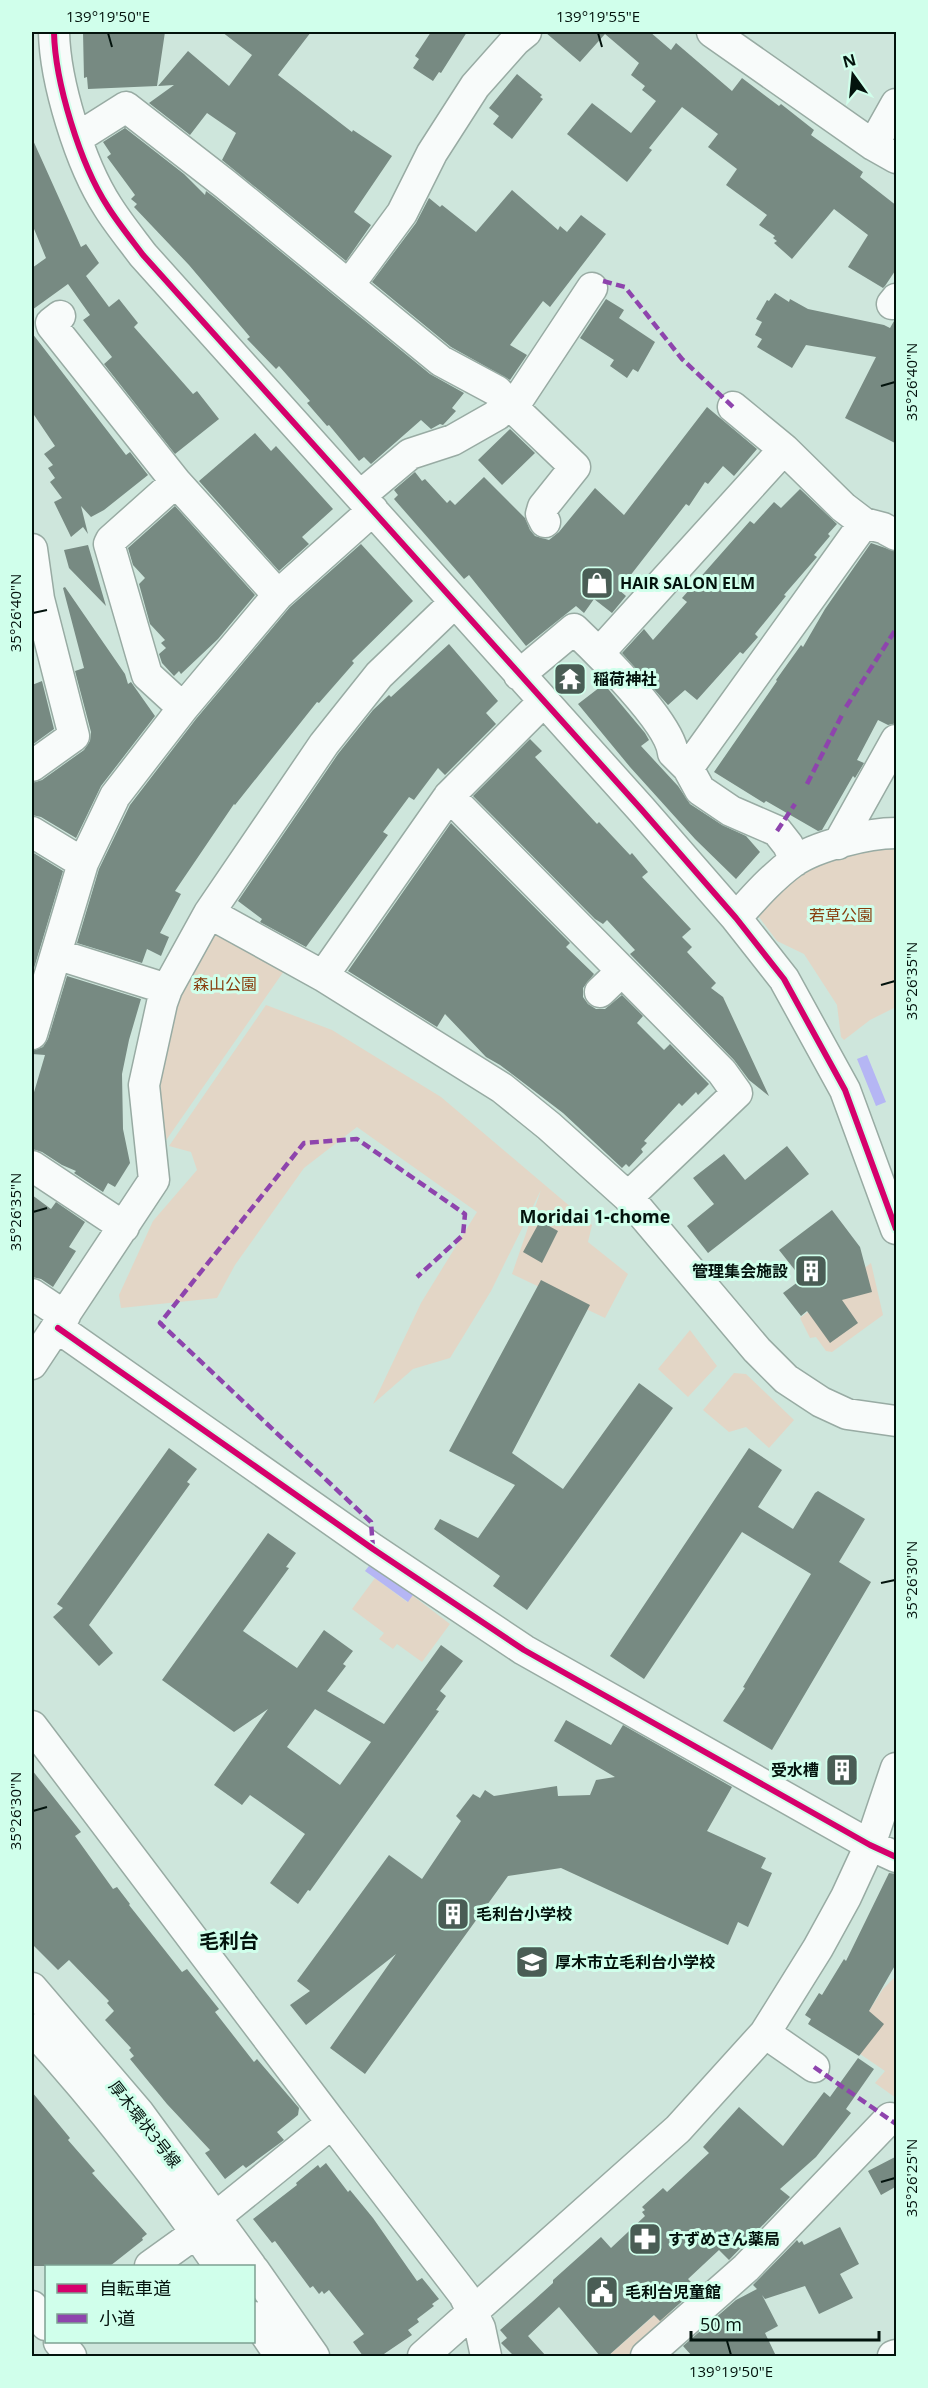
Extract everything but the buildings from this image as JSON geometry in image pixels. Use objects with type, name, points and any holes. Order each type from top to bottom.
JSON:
[{"type":"street","points":[[54,32],[60,81],[77,138],[93,179],[107,205],[143,255],[641,809],[736,918],[784,979],[845,1090],[897,1229]]},
{"type":"street","points":[[349,285],[402,213],[432,153],[475,86],[526,32]]},
{"type":"street","points":[[712,32],[885,151],[897,104]]},
{"type":"street","points":[[77,138],[126,106],[441,361],[497,391],[575,467],[543,507],[542,514],[545,522]]},
{"type":"street","points":[[32,1034],[83,863],[115,796],[183,708],[278,595],[367,503],[410,454],[453,440],[497,415],[509,405],[592,288]]},
{"type":"street","points":[[60,316],[51,322],[52,326],[176,482],[278,595]]},
{"type":"street","points":[[733,407],[784,449],[843,507],[864,523],[897,535]]},
{"type":"street","points":[[600,653],[784,449]]},
{"type":"street","points":[[176,482],[109,544],[147,675],[183,708]]},
{"type":"street","points":[[688,768],[864,523]]},
{"type":"street","points":[[32,549],[39,599],[74,736],[32,766]]},
{"type":"street","points":[[32,1364],[154,1180],[144,1085],[167,989],[209,913],[324,744],[379,675],[454,603]]},
{"type":"street","points":[[519,675],[574,629],[600,653],[658,721],[672,742],[673,753],[688,768],[700,790],[731,811],[777,831],[788,844],[795,861]]},
{"type":"street","points":[[323,976],[449,796],[543,702]]},
{"type":"street","points":[[838,844],[897,740]]},
{"type":"street","points":[[449,796],[722,1072],[737,1093],[628,1197]]},
{"type":"street","points":[[32,832],[83,863]]},
{"type":"street","points":[[736,918],[762,889],[795,861],[856,838],[897,833]]},
{"type":"street","points":[[209,913],[323,976],[502,1088],[549,1126],[628,1197],[786,1380],[820,1402],[847,1414],[897,1421]]},
{"type":"street","points":[[56,954],[167,989]]},
{"type":"street","points":[[600,992],[622,971]]},
{"type":"street","points":[[32,1166],[124,1227]]},
{"type":"street","points":[[32,1294],[61,1322],[373,1549],[524,1650],[870,1845],[897,1857]]},
{"type":"street","points":[[32,1726],[464,2295],[480,2328],[486,2356]]},
{"type":"street","points":[[423,2356],[678,2129],[765,2033],[818,1948],[846,1897],[870,1845],[897,1768]]},
{"type":"street","name":"厚木環状3号線","points":[[32,1988],[139,2113],[206,2224],[219,2265]]},
{"type":"street","name":"厚木環状3号線","points":[[32,2029],[118,2132],[249,2265]]},
{"type":"street","points":[[765,2033],[814,2067]]},
{"type":"street","points":[[646,2356],[746,2268],[890,2118]]},
{"type":"street","points":[[151,2265],[332,2123]]},
{"type":"street","name":"厚木環状3号線","points":[[255,2272],[314,2356]]},
{"type":"street","points":[[32,2306],[45,2324]]},
{"type":"street","points":[[255,2318],[280,2356]]},
{"type":"street","points":[[60,2343],[70,2356]]},
{"type":"green space","name":"若草公園","points":[[896,842],[896,1007],[870,1020],[844,1040],[841,1037],[837,1005],[804,954],[777,941],[759,917],[759,905],[793,881],[842,855],[860,848]]},
{"type":"green space","name":"森山公園","points":[[218,932],[284,971],[160,1149],[153,1109],[172,1013],[207,936]]},
{"type":"green space","points":[[266,1005],[332,1030],[441,1097],[592,1225],[588,1242],[628,1274],[605,1318],[512,1274],[541,1190],[491,1291],[450,1358],[413,1369],[373,1404],[421,1303],[477,1212],[357,1127],[304,1168],[235,1265],[217,1298],[121,1308],[119,1295],[153,1221],[197,1170],[191,1152],[169,1146]]},
{"type":"green space","points":[[871,1263],[883,1315],[832,1352],[826,1351],[816,1337],[810,1338],[800,1318]]},
{"type":"green space","points":[[690,1330],[717,1366],[688,1397],[658,1369]]},
{"type":"green space","points":[[734,1373],[746,1374],[794,1420],[769,1448],[746,1427],[729,1432],[703,1410]]},
{"type":"green space","points":[[375,1578],[407,1602],[412,1595],[450,1624],[422,1662],[397,1644],[393,1649],[379,1639],[384,1633],[352,1609]]},
{"type":"green space","points":[[896,1976],[896,2098],[875,2083],[885,2071],[847,2045],[883,1989]]},
{"type":"green space","points":[[665,2306],[674,2317],[629,2356],[608,2356]]},
{"type":"water","points":[[867,1055],[886,1102],[876,1106],[857,1059]]},
{"type":"water","points":[[372,1562],[415,1592],[408,1602],[365,1571]]},
{"type":"marked path","points":[[603,281],[625,287],[682,359],[733,407]]},
{"type":"marked path","points":[[846,707],[896,629]]},
{"type":"marked path","points":[[807,784],[842,715]]},
{"type":"marked path","points":[[777,831],[795,804]]},
{"type":"marked path","points":[[373,1549],[371,1522],[160,1323],[304,1143],[357,1139],[465,1214],[463,1235],[417,1277]]},
{"type":"marked path","points":[[814,2067],[896,2124]]},
{"type":"cycle path","points":[[54,32],[59,74],[71,122],[88,169],[116,219],[143,255],[641,809],[736,918],[784,979],[845,1090],[896,1229]]},
{"type":"cycle path","points":[[58,1328],[373,1549],[524,1650],[870,1845],[896,1857]]},
{"type":"place","name":"HAIR SALON ELM","points":[[597,583]]},
{"type":"place","name":"稲荷神社","points":[[570,679]]},
{"type":"place","name":"管理集会施設","points":[[811,1271]]},
{"type":"place","name":"受水槽","points":[[842,1770]]},
{"type":"place","name":"毛利台小学校","points":[[453,1914]]},
{"type":"place","name":"厚木市立毛利台小学校","points":[[532,1962]]},
{"type":"place","name":"すずめさん薬局","points":[[645,2239]]},
{"type":"place","name":"毛利台児童館","points":[[602,2292]]},
{"type":"district","name":"Moridai 1-chome","points":[[595,1217]]},
{"type":"district","name":"毛利台","points":[[229,1941]]}]
